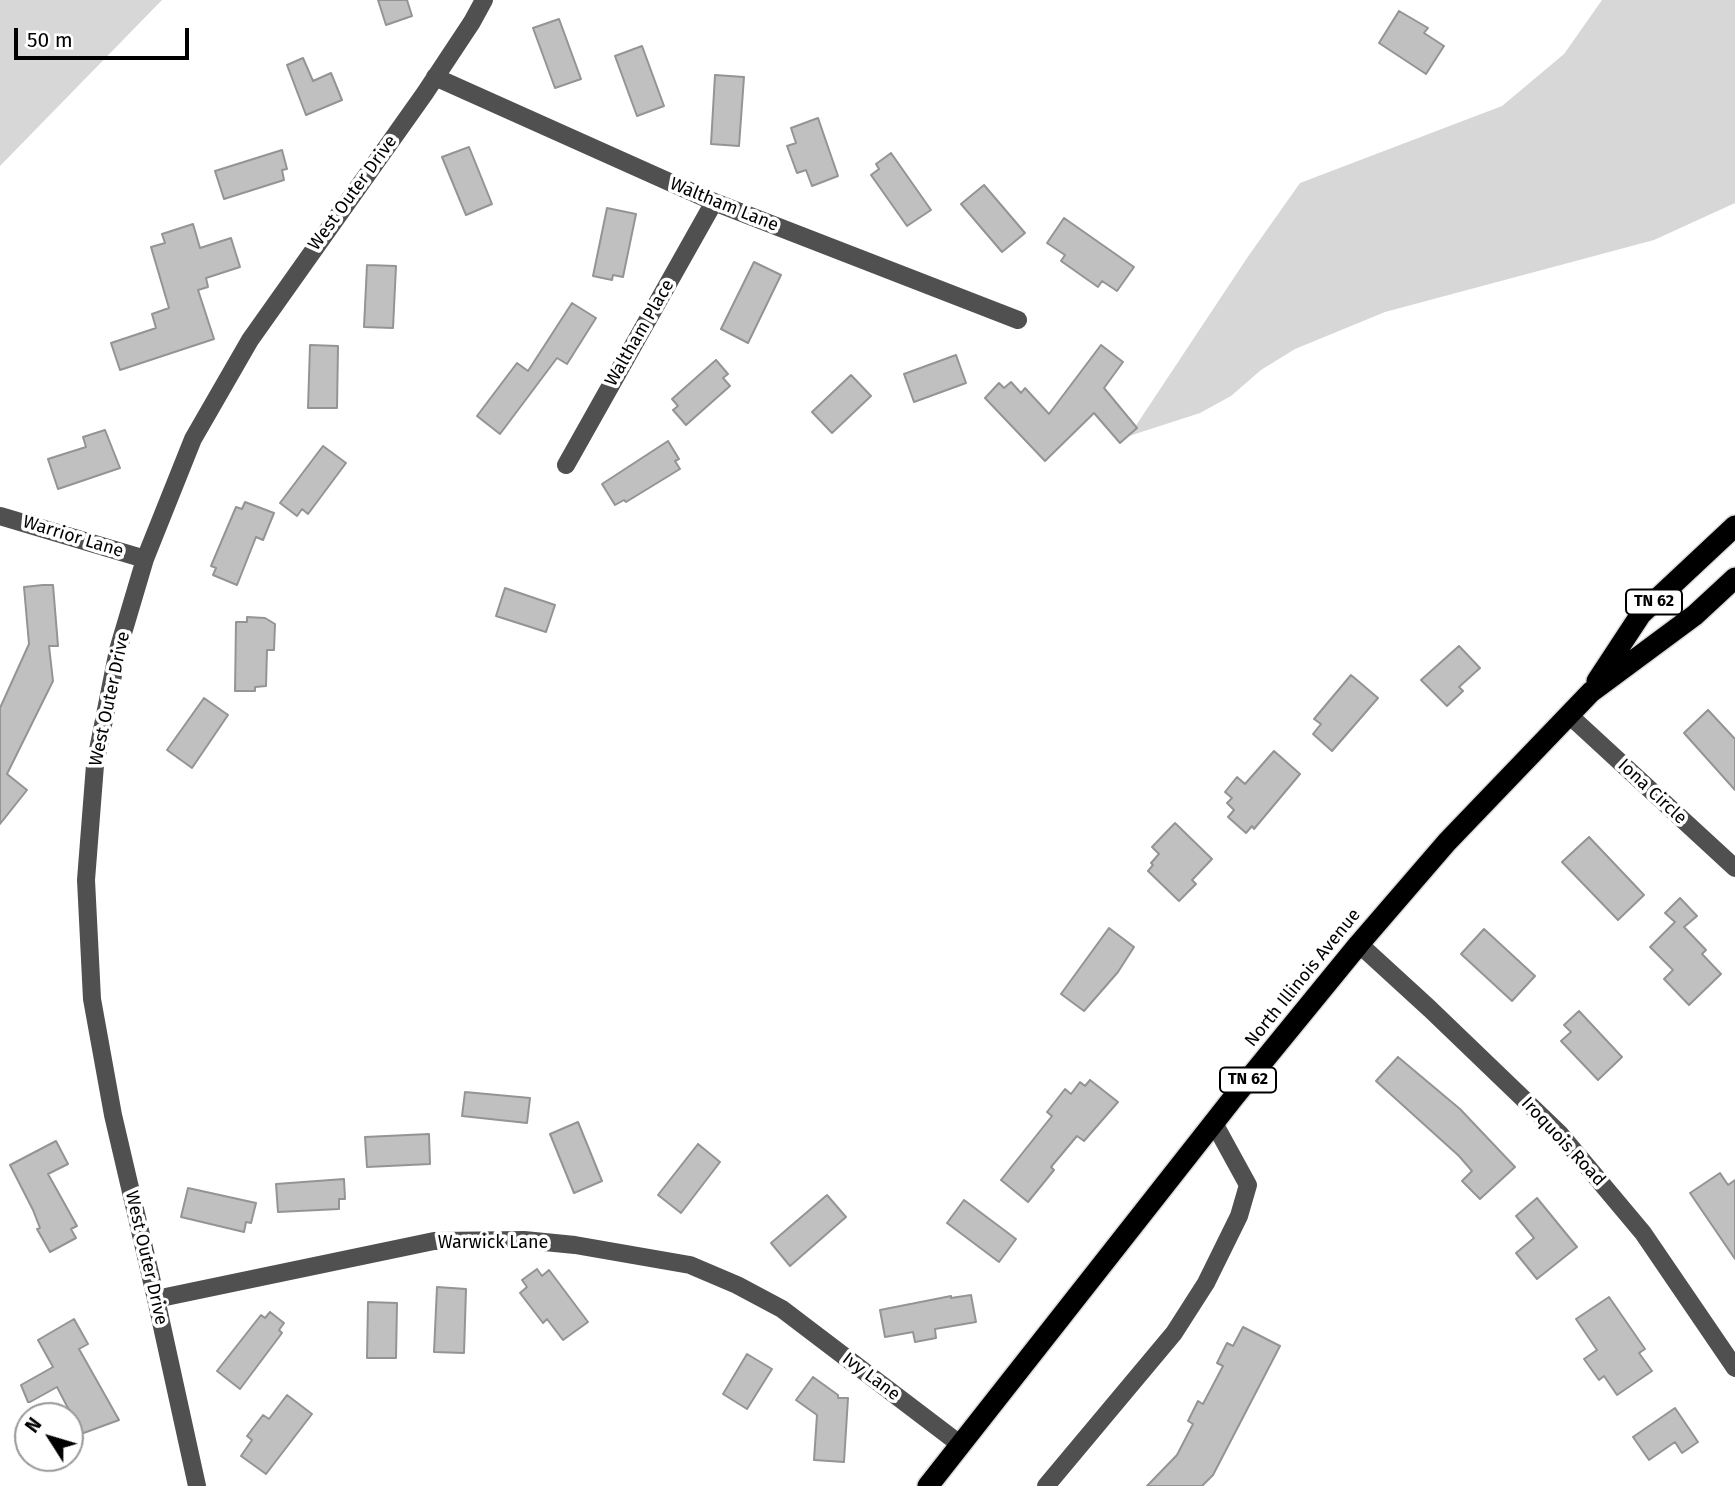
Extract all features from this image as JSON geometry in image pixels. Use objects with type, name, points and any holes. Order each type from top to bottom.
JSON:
[{"type":"highway","name":"TN 62","points":[[1591,692],[1641,614],[1735,526]]},
{"type":"highway","name":"North Illinois Avenue","points":[[928,1486],[1214,1123],[1359,944],[1447,842],[1591,692],[1695,615],[1735,578]]},
{"type":"street","name":"West Outer Drive","points":[[197,1486],[113,1115],[92,999],[86,880],[94,765],[118,650],[145,559],[194,439],[229,373],[285,287],[435,77],[484,0]]},
{"type":"street","name":"Waltham Lane","points":[[435,77],[714,202],[1018,320]]},
{"type":"street","name":"Waltham Place","points":[[566,465],[714,202]]},
{"type":"street","name":"Warrior Lane","points":[[0,516],[145,559]]},
{"type":"street","name":"Iona Circle","points":[[1569,715],[1735,868]]},
{"type":"street","name":"Iroquois Road","points":[[1359,944],[1560,1135],[1643,1233],[1735,1368]]},
{"type":"street","points":[[1046,1486],[1174,1333],[1206,1283],[1239,1216],[1248,1185],[1214,1123]]},
{"type":"street","name":"Warwick Lane","points":[[156,1299],[435,1241],[489,1239],[575,1245],[690,1265],[737,1285],[782,1309]]},
{"type":"street","name":"Ivy Lane","points":[[782,1309],[961,1445]]},
{"type":"shaded area","points":[[0,0],[162,0],[0,166]]},
{"type":"shaded area","points":[[1602,0],[1735,0],[1735,203],[1654,240],[1385,312],[1295,349],[1261,370],[1231,396],[1200,413],[1129,436],[1300,183],[1502,106],[1564,54]]},
{"type":"building","points":[[378,0],[407,0],[412,16],[386,25]]},
{"type":"building","points":[[1399,11],[1428,28],[1424,33],[1444,46],[1426,74],[1379,43]]},
{"type":"building","points":[[559,19],[581,79],[555,88],[533,28]]},
{"type":"building","points":[[642,46],[664,106],[637,116],[615,56]]},
{"type":"building","points":[[303,58],[313,81],[331,73],[342,100],[306,115],[287,65]]},
{"type":"building","points":[[715,75],[744,77],[739,146],[711,144]]},
{"type":"building","points":[[818,118],[838,176],[812,186],[806,170],[797,173],[787,146],[796,143],[791,128]]},
{"type":"building","points":[[469,147],[492,204],[466,215],[442,157]]},
{"type":"building","points":[[282,150],[287,169],[282,170],[284,180],[224,199],[215,171]]},
{"type":"building","points":[[891,153],[931,210],[907,226],[871,175],[879,169],[876,164]]},
{"type":"building","points":[[984,185],[1025,233],[1002,252],[961,204]]},
{"type":"building","points":[[607,208],[636,214],[623,277],[613,275],[612,280],[593,276]]},
{"type":"building","points":[[1064,218],[1134,267],[1117,291],[1102,281],[1098,287],[1061,261],[1065,255],[1047,243]]},
{"type":"building","points":[[193,224],[200,248],[231,238],[240,267],[206,278],[208,287],[198,290],[214,339],[120,370],[111,343],[156,328],[152,314],[169,308],[151,247],[165,243],[162,234]]},
{"type":"building","points":[[754,262],[781,275],[748,343],[721,329]]},
{"type":"building","points":[[367,265],[396,266],[393,328],[364,327]]},
{"type":"building","points":[[572,303],[596,318],[567,364],[557,358],[500,434],[477,416],[517,363],[528,371]]},
{"type":"building","points":[[310,345],[338,346],[337,408],[308,408]]},
{"type":"building","points":[[1101,345],[1123,362],[1104,388],[1137,428],[1120,443],[1094,413],[1045,461],[985,398],[999,383],[1004,388],[1011,382],[1021,393],[1025,388],[1049,414]]},
{"type":"building","points":[[956,355],[966,383],[914,402],[904,374]]},
{"type":"building","points":[[716,360],[728,374],[723,378],[730,386],[686,425],[673,410],[678,406],[672,399]]},
{"type":"building","points":[[851,375],[871,396],[832,433],[812,412]]},
{"type":"building","points":[[105,430],[120,468],[58,489],[48,459],[86,447],[83,437]]},
{"type":"building","points":[[668,441],[679,459],[675,461],[680,469],[626,502],[624,500],[615,505],[602,484]]},
{"type":"building","points":[[323,446],[346,463],[308,514],[302,509],[297,516],[280,503]]},
{"type":"building","points":[[245,502],[274,513],[263,540],[256,537],[237,585],[213,575],[216,568],[211,566],[236,507],[242,509]]},
{"type":"building","points":[[53,585],[58,646],[49,646],[53,681],[7,774],[27,790],[0,824],[0,708],[29,644],[24,587]]},
{"type":"building","points":[[505,588],[555,605],[546,632],[496,616]]},
{"type":"building","points":[[247,617],[265,618],[275,624],[274,650],[267,650],[266,686],[255,687],[255,691],[235,691],[236,622],[247,622]]},
{"type":"building","points":[[1459,646],[1480,668],[1459,687],[1463,691],[1447,706],[1421,680]]},
{"type":"building","points":[[1351,675],[1378,698],[1332,751],[1313,734],[1321,724],[1314,719]]},
{"type":"building","points":[[204,698],[228,715],[192,768],[167,750]]},
{"type":"building","points":[[1708,710],[1735,739],[1735,790],[1684,733]]},
{"type":"building","points":[[1274,751],[1300,774],[1254,829],[1252,826],[1246,833],[1228,817],[1234,810],[1227,803],[1232,798],[1225,792],[1237,777],[1245,784]]},
{"type":"building","points":[[1175,823],[1212,859],[1192,880],[1196,884],[1179,901],[1148,871],[1159,854],[1152,847]]},
{"type":"building","points":[[1589,837],[1644,895],[1618,920],[1562,862]]},
{"type":"building","points":[[1680,898],[1697,916],[1684,927],[1706,950],[1702,954],[1721,974],[1689,1005],[1664,979],[1673,970],[1650,947],[1675,922],[1665,913]]},
{"type":"building","points":[[1109,928],[1134,947],[1118,972],[1084,1011],[1061,994]]},
{"type":"building","points":[[1484,929],[1535,976],[1512,1001],[1461,954]]},
{"type":"building","points":[[1579,1011],[1622,1057],[1598,1080],[1561,1041],[1571,1032],[1564,1025]]},
{"type":"building","points":[[1398,1057],[1460,1109],[1515,1167],[1480,1199],[1462,1181],[1472,1171],[1459,1156],[1376,1081]]},
{"type":"building","points":[[1090,1080],[1118,1102],[1084,1141],[1077,1136],[1051,1167],[1054,1170],[1028,1202],[1001,1180],[1052,1116],[1047,1112],[1065,1089],[1071,1094],[1080,1082],[1085,1086]]},
{"type":"building","points":[[465,1092],[530,1098],[527,1123],[462,1116]]},
{"type":"building","points":[[578,1122],[602,1181],[574,1193],[550,1134]]},
{"type":"building","points":[[429,1134],[430,1164],[367,1167],[365,1137]]},
{"type":"building","points":[[56,1141],[68,1164],[48,1174],[77,1226],[71,1229],[76,1238],[50,1252],[37,1229],[40,1228],[33,1210],[10,1165]]},
{"type":"building","points":[[698,1144],[720,1162],[681,1213],[658,1195]]},
{"type":"building","points":[[1720,1173],[1728,1185],[1735,1180],[1735,1259],[1690,1193]]},
{"type":"building","points":[[344,1179],[345,1199],[339,1199],[339,1209],[278,1212],[276,1184]]},
{"type":"building","points":[[188,1188],[256,1203],[251,1223],[246,1222],[244,1232],[181,1217]]},
{"type":"building","points":[[827,1195],[846,1217],[790,1266],[771,1243]]},
{"type":"building","points":[[1537,1198],[1577,1247],[1537,1279],[1516,1253],[1534,1238],[1516,1216]]},
{"type":"building","points":[[964,1200],[1016,1239],[999,1262],[947,1223]]},
{"type":"building","points":[[537,1269],[542,1276],[549,1270],[588,1322],[563,1340],[547,1319],[543,1323],[520,1293],[527,1287],[522,1280]]},
{"type":"building","points":[[437,1287],[466,1289],[464,1353],[434,1352]]},
{"type":"building","points":[[971,1295],[976,1322],[935,1329],[936,1338],[915,1342],[913,1332],[885,1337],[880,1310],[951,1296]]},
{"type":"building","points":[[1609,1297],[1645,1349],[1639,1353],[1652,1371],[1617,1395],[1604,1376],[1599,1380],[1584,1359],[1597,1350],[1576,1319]]},
{"type":"building","points":[[368,1302],[397,1303],[396,1358],[367,1358]]},
{"type":"building","points":[[270,1312],[284,1323],[279,1330],[282,1333],[240,1389],[217,1371],[261,1315],[265,1318]]},
{"type":"building","points":[[74,1319],[88,1344],[79,1349],[119,1420],[84,1433],[84,1402],[65,1402],[57,1387],[28,1402],[21,1385],[53,1367],[38,1340]]},
{"type":"building","points":[[1243,1327],[1280,1346],[1213,1475],[1202,1486],[1147,1486],[1177,1455],[1193,1424],[1188,1421],[1198,1401],[1203,1404],[1223,1366],[1217,1363],[1227,1343],[1233,1346]]},
{"type":"building","points":[[747,1354],[772,1369],[747,1409],[723,1394]]},
{"type":"building","points":[[813,1377],[838,1395],[838,1398],[848,1398],[844,1462],[814,1460],[817,1415],[796,1400]]},
{"type":"building","points":[[287,1395],[312,1414],[266,1474],[241,1456],[252,1440],[247,1436],[263,1415],[269,1419]]},
{"type":"building","points":[[1675,1408],[1698,1442],[1682,1453],[1675,1442],[1649,1460],[1633,1437]]}]
